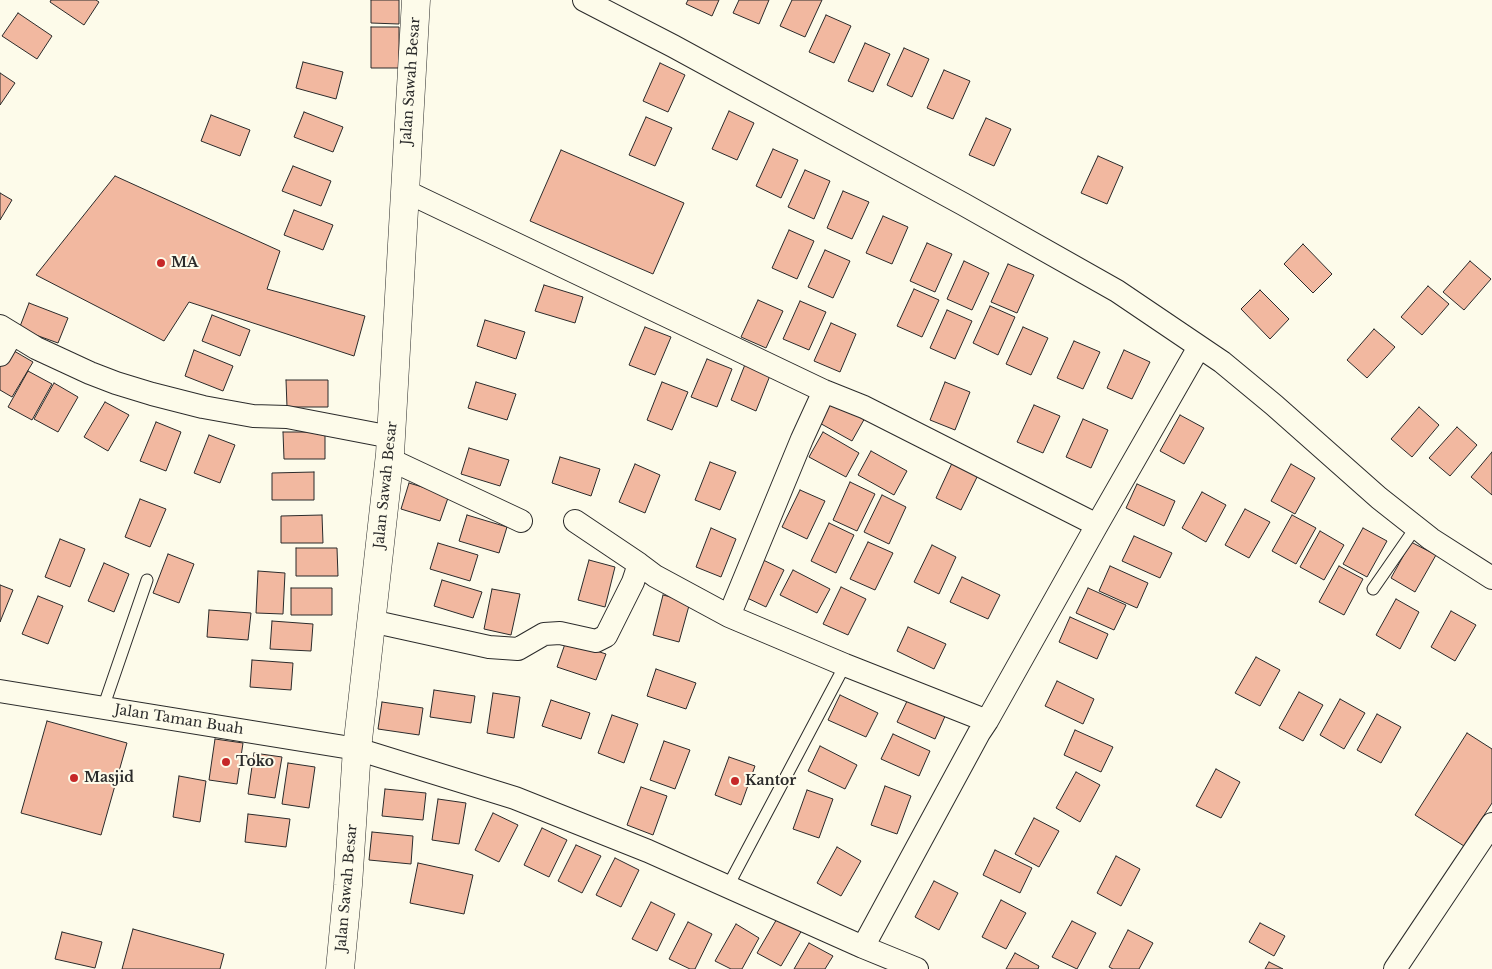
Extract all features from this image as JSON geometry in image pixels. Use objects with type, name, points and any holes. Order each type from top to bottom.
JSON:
[{"type":"main road","name":"Jalan Sawah Besar","points":[[340,969],[348,885],[357,749],[390,448],[416,0]]},
{"type":"street","points":[[584,0],[673,46],[963,204],[1117,291],[1222,362],[1274,405],[1379,498],[1431,539],[1492,578]]},
{"type":"street","points":[[405,190],[824,391],[864,407],[1097,525]]},
{"type":"street","points":[[0,355],[6,330],[36,348],[116,383],[203,408],[253,416],[287,417],[390,448],[521,521]]},
{"type":"street","points":[[864,947],[979,733],[1199,347]]},
{"type":"street","points":[[729,616],[802,439],[824,391]]},
{"type":"street","points":[[575,521],[656,576],[729,616],[845,665],[987,721]]},
{"type":"street","points":[[372,621],[489,647],[518,648],[544,634],[560,633],[596,641],[606,636],[633,582],[638,564]]},
{"type":"street","name":"Jalan Taman Buah","points":[[0,691],[357,749],[515,798],[648,851],[917,969]]},
{"type":"street","points":[[1395,969],[1492,824]]},
{"type":"lane","points":[[1373,590],[1416,527]]},
{"type":"lane","points":[[103,708],[147,580]]},
{"type":"lane","points":[[728,886],[845,665]]},
{"type":"building","points":[[51,0],[96,0],[99,2],[84,25],[50,2]]},
{"type":"building","points":[[371,0],[399,0],[399,24],[371,23]]},
{"type":"building","points":[[688,0],[719,0],[712,16],[686,4]]},
{"type":"building","points":[[739,0],[769,0],[759,24],[733,13]]},
{"type":"building","points":[[792,0],[822,0],[805,37],[780,26]]},
{"type":"building","points":[[18,13],[52,36],[37,59],[2,36]]},
{"type":"building","points":[[826,15],[851,26],[834,63],[809,52]]},
{"type":"building","points":[[371,27],[399,27],[399,68],[371,68]]},
{"type":"building","points":[[865,43],[890,54],[873,92],[848,81]]},
{"type":"building","points":[[904,48],[929,59],[912,97],[887,85]]},
{"type":"building","points":[[303,62],[343,72],[336,99],[296,88]]},
{"type":"building","points":[[660,63],[685,75],[668,112],[643,101]]},
{"type":"building","points":[[944,70],[970,81],[953,119],[927,108]]},
{"type":"building","points":[[0,73],[15,83],[0,105]]},
{"type":"building","points":[[729,111],[754,123],[737,160],[712,149]]},
{"type":"building","points":[[304,112],[343,127],[333,152],[294,137]]},
{"type":"building","points":[[211,115],[250,130],[240,156],[201,141]]},
{"type":"building","points":[[646,117],[672,128],[655,166],[629,155]]},
{"type":"building","points":[[986,118],[1011,129],[994,166],[969,155]]},
{"type":"building","points":[[773,149],[798,160],[781,198],[756,186]]},
{"type":"building","points":[[561,150],[684,203],[653,274],[530,221]]},
{"type":"building","points":[[1098,156],[1123,167],[1107,204],[1081,193]]},
{"type":"building","points":[[293,166],[331,181],[321,206],[282,191]]},
{"type":"building","points":[[805,170],[830,181],[814,219],[788,207]]},
{"type":"building","name":"MA","points":[[115,176],[280,251],[267,289],[365,316],[354,356],[189,302],[164,341],[36,275]]},
{"type":"building","points":[[843,191],[869,202],[852,239],[827,228]]},
{"type":"building","points":[[0,193],[12,200],[0,220]]},
{"type":"building","points":[[294,210],[333,225],[323,250],[284,235]]},
{"type":"building","points":[[883,216],[908,227],[892,264],[866,253]]},
{"type":"building","points":[[789,230],[814,241],[797,279],[772,268]]},
{"type":"building","points":[[927,243],[952,254],[935,292],[910,281]]},
{"type":"building","points":[[1303,244],[1332,274],[1313,293],[1284,264]]},
{"type":"building","points":[[825,250],[850,261],[833,298],[808,287]]},
{"type":"building","points":[[964,261],[989,273],[972,310],[947,299]]},
{"type":"building","points":[[1470,261],[1491,279],[1464,310],[1443,292]]},
{"type":"building","points":[[1008,264],[1034,275],[1017,313],[991,302]]},
{"type":"building","points":[[544,285],[583,297],[575,323],[535,311]]},
{"type":"building","points":[[1428,286],[1449,304],[1422,335],[1401,317]]},
{"type":"building","points":[[914,289],[939,300],[922,337],[897,326]]},
{"type":"building","points":[[1260,290],[1289,319],[1270,339],[1241,309]]},
{"type":"building","points":[[758,300],[783,311],[766,348],[741,337]]},
{"type":"building","points":[[800,301],[826,312],[809,350],[783,339]]},
{"type":"building","points":[[29,303],[68,318],[58,343],[19,329]]},
{"type":"building","points":[[990,306],[1015,317],[998,355],[973,343]]},
{"type":"building","points":[[947,310],[972,321],[955,359],[930,348]]},
{"type":"building","points":[[212,315],[250,330],[240,356],[202,341]]},
{"type":"building","points":[[485,320],[525,332],[516,359],[477,346]]},
{"type":"building","points":[[831,323],[856,334],[840,372],[814,361]]},
{"type":"building","points":[[645,327],[671,337],[655,375],[629,365]]},
{"type":"building","points":[[1023,327],[1048,338],[1031,375],[1006,364]]},
{"type":"building","points":[[1374,329],[1395,347],[1367,378],[1347,360]]},
{"type":"building","points":[[1074,341],[1100,352],[1083,389],[1057,378]]},
{"type":"building","points":[[9,348],[33,362],[12,397],[0,390],[0,362]]},
{"type":"building","points":[[194,350],[233,366],[223,391],[185,376]]},
{"type":"building","points":[[1124,350],[1150,362],[1132,399],[1107,388]]},
{"type":"building","points":[[707,359],[732,369],[717,407],[691,397]]},
{"type":"building","points":[[746,362],[771,373],[756,411],[731,400]]},
{"type":"building","points":[[28,371],[52,384],[32,420],[8,407]]},
{"type":"building","points":[[286,380],[328,380],[328,407],[287,407]]},
{"type":"building","points":[[476,382],[516,394],[507,420],[468,408]]},
{"type":"building","points":[[662,382],[688,392],[672,430],[647,420]]},
{"type":"building","points":[[945,382],[970,392],[955,430],[930,420]]},
{"type":"building","points":[[54,383],[78,397],[58,432],[34,419]]},
{"type":"building","points":[[830,397],[866,416],[852,441],[816,421]]},
{"type":"building","points":[[105,402],[129,415],[108,451],[84,437]]},
{"type":"building","points":[[1034,405],[1060,416],[1043,453],[1017,442]]},
{"type":"building","points":[[1419,407],[1439,425],[1412,457],[1391,439]]},
{"type":"building","points":[[1180,415],[1204,428],[1184,464],[1160,451]]},
{"type":"building","points":[[1083,419],[1108,430],[1091,468],[1066,457]]},
{"type":"building","points":[[156,422],[181,432],[166,471],[140,461]]},
{"type":"building","points":[[1457,427],[1477,445],[1450,476],[1429,458]]},
{"type":"building","points":[[283,432],[325,432],[325,459],[284,459]]},
{"type":"building","points":[[823,432],[859,453],[846,477],[809,457]]},
{"type":"building","points":[[209,435],[235,445],[220,483],[194,473]]},
{"type":"building","points":[[469,448],[509,460],[500,486],[461,474]]},
{"type":"building","points":[[871,451],[907,471],[894,495],[858,475]]},
{"type":"building","points":[[1492,452],[1492,495],[1471,477]]},
{"type":"building","points":[[560,457],[600,469],[591,496],[552,483]]},
{"type":"building","points":[[953,461],[979,473],[961,510],[936,498]]},
{"type":"building","points":[[710,462],[736,472],[720,510],[695,500]]},
{"type":"building","points":[[635,464],[660,475],[645,513],[619,502]]},
{"type":"building","points":[[1291,464],[1315,478],[1295,514],[1271,501]]},
{"type":"building","points":[[314,472],[314,500],[272,500],[272,473]]},
{"type":"building","points":[[850,482],[875,494],[857,531],[833,520]]},
{"type":"building","points":[[409,483],[449,495],[440,521],[401,509]]},
{"type":"building","points":[[1137,484],[1175,501],[1164,526],[1126,508]]},
{"type":"building","points":[[800,490],[825,501],[807,539],[782,527]]},
{"type":"building","points":[[1202,492],[1226,505],[1206,542],[1182,528]]},
{"type":"building","points":[[882,495],[906,507],[889,544],[864,532]]},
{"type":"building","points":[[140,499],[166,509],[150,547],[125,537]]},
{"type":"building","points":[[1245,509],[1270,522],[1249,558],[1225,545]]},
{"type":"building","points":[[322,515],[323,543],[281,543],[281,516]]},
{"type":"building","points":[[467,515],[507,527],[499,553],[459,541]]},
{"type":"building","points":[[1292,515],[1316,528],[1296,564],[1272,551]]},
{"type":"building","points":[[829,523],[854,535],[836,573],[811,561]]},
{"type":"building","points":[[711,528],[736,539],[721,577],[696,567]]},
{"type":"building","points":[[1363,528],[1387,541],[1367,577],[1343,564]]},
{"type":"building","points":[[1320,531],[1344,545],[1324,580],[1300,567]]},
{"type":"building","points":[[1134,536],[1172,553],[1160,578],[1122,561]]},
{"type":"building","points":[[60,539],[85,549],[70,587],[45,577]]},
{"type":"building","points":[[868,542],[893,553],[875,590],[850,579]]},
{"type":"building","points":[[1411,542],[1436,555],[1415,592],[1391,578]]},
{"type":"building","points":[[438,543],[478,555],[470,581],[430,569]]},
{"type":"building","points":[[932,545],[956,557],[939,594],[914,582]]},
{"type":"building","points":[[296,548],[337,548],[338,576],[296,576]]},
{"type":"building","points":[[168,554],[194,564],[179,603],[153,593]]},
{"type":"building","points":[[759,558],[784,570],[766,607],[741,595]]},
{"type":"building","points":[[589,560],[615,567],[605,607],[578,600]]},
{"type":"building","points":[[104,563],[129,574],[114,612],[88,601]]},
{"type":"building","points":[[1110,566],[1148,583],[1137,608],[1099,591]]},
{"type":"building","points":[[1339,566],[1363,579],[1344,615],[1319,602]]},
{"type":"building","points":[[793,570],[830,589],[817,613],[780,595]]},
{"type":"building","points":[[258,571],[285,573],[283,614],[256,613]]},
{"type":"building","points":[[962,577],[1000,595],[988,619],[950,602]]},
{"type":"building","points":[[442,580],[482,592],[473,618],[434,606]]},
{"type":"building","points":[[0,585],[13,590],[0,622]]},
{"type":"building","points":[[841,587],[866,599],[848,635],[823,624]]},
{"type":"building","points":[[291,588],[332,588],[332,615],[291,615]]},
{"type":"building","points":[[1088,588],[1126,605],[1114,630],[1076,613]]},
{"type":"building","points":[[492,589],[520,594],[511,635],[484,629]]},
{"type":"building","points":[[663,595],[690,602],[679,642],[653,635]]},
{"type":"building","points":[[38,596],[63,606],[48,644],[22,634]]},
{"type":"building","points":[[1396,599],[1419,612],[1400,649],[1376,635]]},
{"type":"building","points":[[209,610],[251,613],[248,640],[207,637]]},
{"type":"building","points":[[1451,611],[1476,625],[1455,661],[1431,647]]},
{"type":"building","points":[[1070,617],[1108,634],[1097,659],[1059,642]]},
{"type":"building","points":[[272,621],[313,624],[311,651],[270,649]]},
{"type":"building","points":[[908,627],[946,644],[934,669],[897,651]]},
{"type":"building","points":[[566,641],[606,654],[596,680],[557,667]]},
{"type":"building","points":[[1256,657],[1280,670],[1260,706],[1235,693]]},
{"type":"building","points":[[252,660],[293,663],[291,690],[250,687]]},
{"type":"building","points":[[656,669],[696,683],[686,709],[647,696]]},
{"type":"building","points":[[1057,681],[1094,699],[1083,724],[1045,706]]},
{"type":"building","points":[[434,690],[475,696],[471,723],[430,717]]},
{"type":"building","points":[[1299,692],[1323,705],[1303,741],[1279,728]]},
{"type":"building","points":[[493,693],[520,697],[514,738],[487,733]]},
{"type":"building","points":[[840,695],[878,713],[866,737],[828,720]]},
{"type":"building","points":[[909,697],[946,714],[935,739],[897,722]]},
{"type":"building","points":[[1340,699],[1365,713],[1344,749],[1320,735]]},
{"type":"building","points":[[551,700],[590,713],[581,739],[542,726]]},
{"type":"building","points":[[382,702],[423,708],[419,735],[378,729]]},
{"type":"building","points":[[1377,714],[1401,727],[1381,763],[1357,750]]},
{"type":"building","points":[[612,715],[638,724],[624,763],[598,753]]},
{"type":"building","name":"Masjid","points":[[47,721],[127,743],[101,835],[21,813]]},
{"type":"building","points":[[1075,730],[1113,747],[1101,772],[1064,755]]},
{"type":"building","points":[[1467,733],[1492,749],[1492,803],[1464,846],[1415,815]]},
{"type":"building","points":[[893,734],[930,751],[919,776],[881,759]]},
{"type":"building","name":"Toko","points":[[215,739],[243,743],[237,784],[209,780]]},
{"type":"building","points":[[664,741],[690,750],[675,789],[650,780]]},
{"type":"building","points":[[820,746],[857,765],[845,789],[808,771]]},
{"type":"building","points":[[254,753],[282,757],[275,798],[248,794]]},
{"type":"building","name":"Kantor","points":[[729,757],[755,766],[741,805],[715,795]]},
{"type":"building","points":[[288,763],[315,767],[309,808],[282,804]]},
{"type":"building","points":[[1216,769],[1240,782],[1221,818],[1196,806]]},
{"type":"building","points":[[1076,772],[1100,785],[1080,822],[1056,808]]},
{"type":"building","points":[[179,776],[206,781],[200,822],[173,817]]},
{"type":"building","points":[[885,786],[911,796],[897,834],[871,825]]},
{"type":"building","points":[[641,787],[667,796],[653,835],[627,825]]},
{"type":"building","points":[[385,789],[426,793],[423,820],[382,816]]},
{"type":"building","points":[[807,790],[833,799],[819,838],[793,829]]},
{"type":"building","points":[[438,799],[466,803],[459,844],[432,840]]},
{"type":"building","points":[[493,813],[518,825],[499,862],[475,850]]},
{"type":"building","points":[[248,814],[290,819],[286,847],[245,842]]},
{"type":"building","points":[[1034,818],[1059,831],[1039,867],[1015,854]]},
{"type":"building","points":[[542,828],[567,840],[549,877],[524,865]]},
{"type":"building","points":[[372,832],[413,836],[411,864],[369,860]]},
{"type":"building","points":[[576,845],[601,856],[582,893],[558,881]]},
{"type":"building","points":[[837,847],[861,861],[841,896],[817,883]]},
{"type":"building","points":[[995,850],[1032,868],[1020,893],[983,875]]},
{"type":"building","points":[[1116,856],[1140,869],[1121,906],[1097,893]]},
{"type":"building","points":[[615,858],[639,870],[621,907],[596,895]]},
{"type":"building","points":[[418,863],[473,875],[464,914],[410,903]]},
{"type":"building","points":[[934,881],[958,893],[939,930],[915,917]]},
{"type":"building","points":[[1001,900],[1026,913],[1006,949],[982,937]]},
{"type":"building","points":[[651,902],[675,914],[657,951],[632,939]]},
{"type":"building","points":[[778,917],[802,930],[781,966],[757,953]]},
{"type":"building","points":[[1072,921],[1096,933],[1077,969],[1052,957]]},
{"type":"building","points":[[688,922],[712,934],[695,969],[690,969],[669,959]]},
{"type":"building","points":[[1260,923],[1285,936],[1274,956],[1249,942]]},
{"type":"building","points":[[736,924],[759,938],[742,969],[731,969],[715,961]]},
{"type":"building","points":[[133,929],[224,954],[220,969],[122,969]]},
{"type":"building","points":[[1128,930],[1153,943],[1139,969],[1113,969],[1109,967]]},
{"type":"building","points":[[62,932],[102,942],[95,968],[55,959]]},
{"type":"building","points":[[809,943],[833,956],[825,969],[794,969]]},
{"type":"building","points":[[1015,953],[1039,966],[1038,969],[1006,969]]},
{"type":"building","points":[[1269,962],[1283,969],[1265,969]]},
{"type":"place","name":"MA","points":[[161,263]]},
{"type":"place","name":"Toko","points":[[226,762]]},
{"type":"place","name":"Masjid","points":[[74,778]]},
{"type":"place","name":"Kantor","points":[[735,781]]}]
